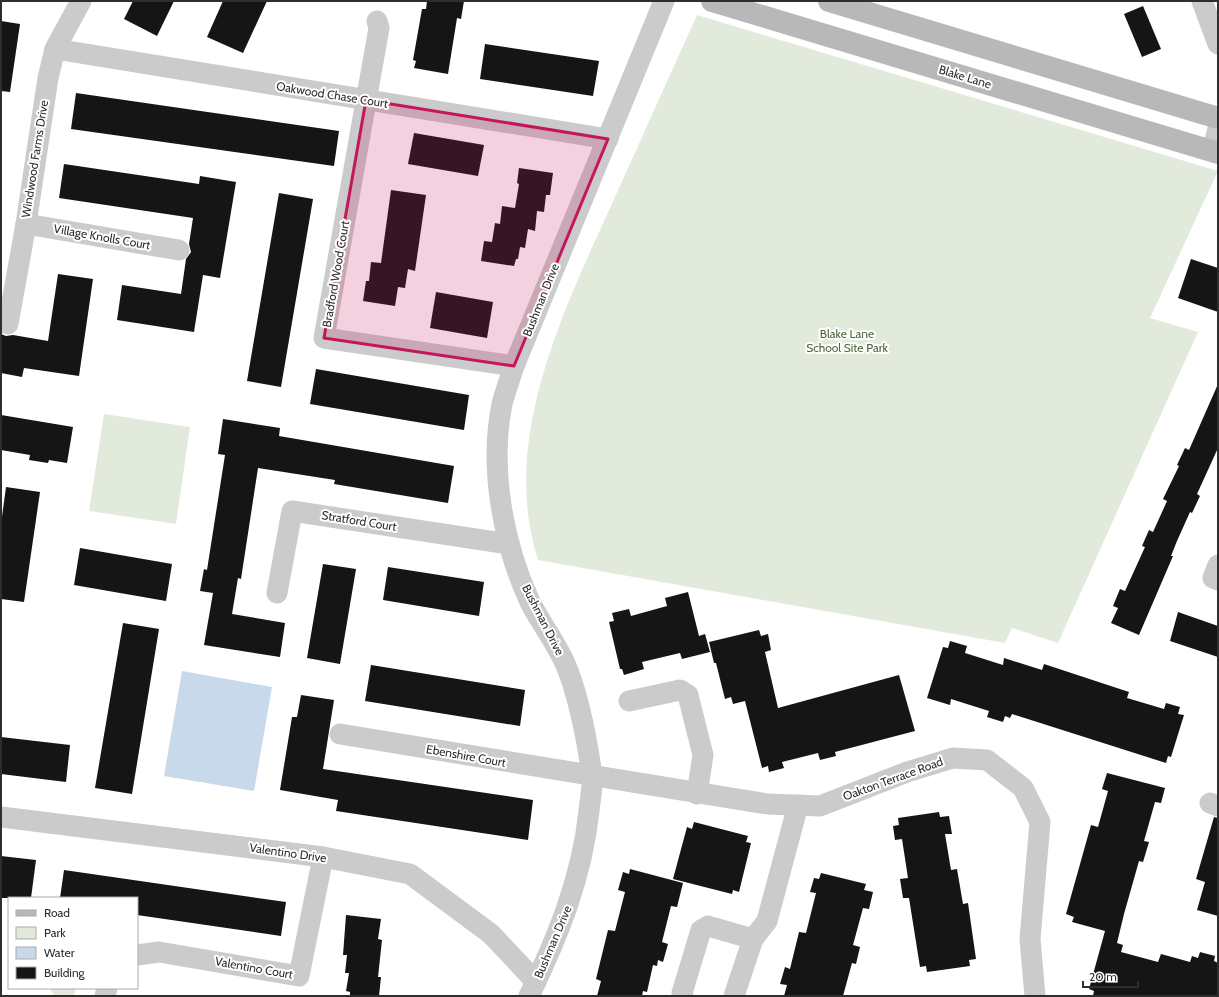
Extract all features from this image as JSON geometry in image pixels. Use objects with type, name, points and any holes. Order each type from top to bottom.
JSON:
[{"type":"main road","name":"Blake Lane","points":[[712,1],[1215,152]]},
{"type":"main road","points":[[829,1],[1218,118]]},
{"type":"street","name":"Windwood Farms Drive","points":[[8,324],[26,224],[48,78],[55,49],[82,1]]},
{"type":"street","name":"Bushman Drive","points":[[532,989],[548,956],[568,906],[580,868],[586,835],[592,777],[578,705],[567,667],[530,601],[509,544],[499,494],[497,441],[502,404],[514,366],[664,1]]},
{"type":"street","points":[[1202,1],[1218,44]]},
{"type":"street","name":"Bradford Wood Court","points":[[377,21],[378,28],[366,100],[324,338],[514,366]]},
{"type":"street","name":"Oakwood Chase Court","points":[[55,49],[608,139]]},
{"type":"street","points":[[1215,152],[1218,129]]},
{"type":"street","name":"Village Knolls Court","points":[[26,224],[179,250]]},
{"type":"street","name":"Stratford Court","points":[[277,593],[292,511],[509,544]]},
{"type":"street","points":[[1218,565],[1213,578],[1218,580]]},
{"type":"street","points":[[629,701],[680,690],[688,695],[703,755],[697,794]]},
{"type":"street","name":"Ebenshire Court","points":[[340,734],[592,777]]},
{"type":"street","name":"Oakton Terrace Road","points":[[592,777],[767,804],[820,806],[906,772],[953,758],[987,760],[1022,788],[1040,822],[1030,939],[1035,996]]},
{"type":"street","points":[[734,996],[752,939],[767,921],[798,805]]},
{"type":"street","name":"Valentino Drive","points":[[1,817],[323,857],[410,874],[491,934],[532,989]]},
{"type":"street","name":"Valentino Court","points":[[138,955],[159,952],[299,976],[323,857]]},
{"type":"street","points":[[682,996],[701,930],[708,926],[752,939]]},
{"type":"highlighted area","points":[[366,100],[608,139],[514,366],[324,338]]},
{"type":"green space","name":"Blake Lane School Site Park","points":[[697,15],[1218,171],[1150,318],[1198,332],[1058,643],[1012,628],[1005,643],[538,560],[528,514],[527,467],[532,421],[543,375],[558,329],[576,284]]},
{"type":"green space","points":[[104,414],[190,427],[176,524],[89,511]]},
{"type":"green space","points":[[50,989],[76,989],[74,995],[72,996],[54,996]]},
{"type":"water","points":[[182,671],[272,687],[254,791],[164,776]]},
{"type":"building","points":[[133,1],[174,1],[157,36],[124,19]]},
{"type":"building","points":[[223,1],[267,1],[243,53],[207,37]]},
{"type":"building","points":[[427,1],[464,1],[461,19],[457,18],[448,74],[414,68],[416,61],[413,60],[422,9],[426,9]]},
{"type":"building","points":[[1143,6],[1161,49],[1142,57],[1124,14]]},
{"type":"building","points":[[1,21],[20,24],[10,92],[1,91]]},
{"type":"building","points":[[485,44],[599,61],[593,96],[480,79]]},
{"type":"building","points":[[76,93],[339,131],[334,166],[71,129]]},
{"type":"building","points":[[414,133],[484,145],[478,176],[408,164]]},
{"type":"building","points":[[64,164],[199,184],[200,176],[236,182],[220,278],[203,275],[194,332],[117,320],[122,285],[181,294],[186,259],[191,252],[189,244],[193,218],[59,198]]},
{"type":"building","points":[[519,168],[553,173],[550,195],[546,195],[544,212],[537,211],[535,231],[528,229],[525,248],[520,247],[518,259],[516,259],[514,266],[481,261],[484,241],[492,242],[495,223],[500,224],[502,206],[515,208],[519,184],[517,183]]},
{"type":"building","points":[[391,190],[426,195],[415,271],[408,269],[405,288],[398,287],[395,306],[363,301],[366,281],[369,281],[371,262],[381,263]]},
{"type":"building","points":[[279,193],[313,199],[281,387],[247,381]]},
{"type":"building","points":[[1191,259],[1218,268],[1218,312],[1178,298]]},
{"type":"building","points":[[58,274],[93,279],[79,376],[24,368],[22,377],[1,373],[1,334],[6,336],[13,335],[48,341]]},
{"type":"building","points":[[436,292],[493,302],[487,338],[430,328]]},
{"type":"building","points":[[316,369],[469,395],[464,430],[310,404]]},
{"type":"building","points":[[1218,384],[1218,448],[1197,494],[1200,496],[1192,513],[1190,512],[1177,541],[1171,556],[1173,556],[1139,635],[1111,623],[1118,608],[1113,606],[1120,589],[1125,591],[1145,547],[1142,546],[1149,530],[1153,532],[1167,501],[1163,499],[1179,466],[1177,465],[1185,448],[1189,450]]},
{"type":"building","points":[[1,415],[73,427],[67,463],[49,460],[48,463],[29,460],[30,455],[1,450]]},
{"type":"building","points":[[223,419],[280,428],[279,436],[454,466],[448,503],[334,484],[335,480],[258,468],[241,579],[238,578],[232,614],[285,623],[280,657],[204,645],[213,593],[200,591],[204,569],[207,570],[225,455],[218,454]]},
{"type":"building","points":[[6,487],[40,492],[24,602],[1,599],[1,524]]},
{"type":"building","points":[[80,548],[172,564],[166,601],[74,585]]},
{"type":"building","points":[[323,564],[356,569],[340,664],[307,658]]},
{"type":"building","points":[[388,567],[484,582],[479,616],[383,600]]},
{"type":"building","points":[[688,592],[699,636],[705,634],[710,652],[682,659],[680,653],[642,662],[644,669],[624,675],[622,669],[620,669],[609,622],[614,621],[612,613],[629,609],[631,616],[667,606],[665,598]]},
{"type":"building","points":[[1178,612],[1218,626],[1218,657],[1170,641]]},
{"type":"building","points":[[123,623],[159,629],[132,794],[95,788]]},
{"type":"building","points":[[759,630],[761,636],[768,634],[771,650],[765,652],[778,708],[899,675],[915,731],[835,752],[836,756],[820,760],[818,753],[782,762],[784,768],[769,772],[768,766],[762,768],[745,701],[733,704],[731,697],[725,699],[709,642]]},
{"type":"building","points":[[950,641],[967,646],[965,653],[1003,665],[1004,658],[1042,670],[1044,664],[1129,692],[1127,698],[1164,709],[1166,703],[1180,707],[1178,714],[1184,715],[1171,757],[1168,756],[1166,763],[1012,714],[1010,718],[1005,716],[1003,722],[987,717],[989,711],[951,699],[950,705],[927,698],[943,647],[948,648]]},
{"type":"building","points":[[371,665],[525,690],[520,726],[365,701]]},
{"type":"building","points":[[301,695],[334,700],[323,769],[533,800],[528,840],[336,811],[338,800],[280,790],[292,717],[297,717]]},
{"type":"building","points":[[1,737],[70,745],[66,782],[1,774]]},
{"type":"building","points":[[1107,773],[1165,788],[1161,803],[1155,802],[1144,841],[1149,842],[1143,862],[1139,861],[1124,914],[1117,943],[1123,945],[1121,952],[1158,962],[1161,954],[1190,962],[1192,956],[1198,958],[1200,952],[1215,956],[1214,961],[1218,963],[1218,996],[1093,996],[1094,991],[1089,989],[1105,931],[1072,922],[1074,917],[1066,914],[1091,825],[1098,827],[1108,791],[1102,789]]},
{"type":"building","points":[[939,812],[940,817],[949,816],[952,834],[945,834],[951,870],[957,869],[963,904],[968,903],[976,959],[969,960],[970,966],[927,972],[926,966],[920,967],[909,898],[903,898],[900,879],[908,878],[902,839],[895,840],[893,826],[899,825],[898,818]]},
{"type":"building","points":[[1214,817],[1218,818],[1218,916],[1197,910],[1205,882],[1196,879]]},
{"type":"building","points":[[694,822],[748,836],[746,842],[751,843],[739,892],[733,890],[732,894],[673,879],[687,827],[692,829]]},
{"type":"building","points":[[1,856],[36,860],[31,897],[1,898]]},
{"type":"building","points":[[630,869],[683,883],[677,907],[671,906],[662,942],[668,944],[663,962],[658,960],[657,966],[653,965],[647,992],[643,991],[642,996],[597,996],[601,981],[596,979],[608,930],[615,931],[625,892],[618,890],[623,872],[629,874]]},
{"type":"building","points":[[64,870],[286,902],[281,936],[138,915],[138,897],[60,897]]},
{"type":"building","points":[[821,873],[866,884],[864,890],[873,892],[869,909],[863,908],[853,945],[860,947],[856,964],[852,963],[843,996],[784,996],[787,985],[780,984],[785,967],[790,969],[799,932],[806,933],[816,893],[810,892],[814,878],[819,879]]},
{"type":"building","points":[[346,915],[381,919],[378,939],[382,940],[378,977],[381,977],[379,996],[350,996],[350,992],[346,991],[349,973],[345,973],[347,955],[343,955]]}]
